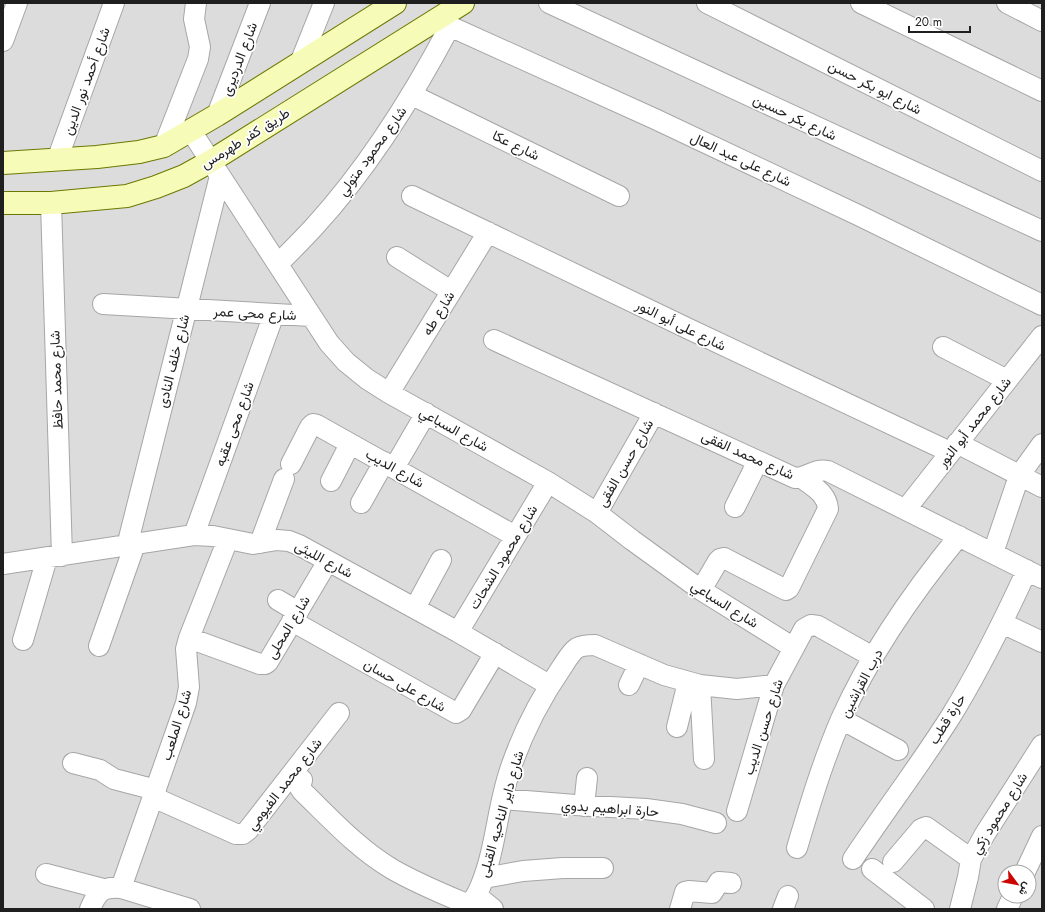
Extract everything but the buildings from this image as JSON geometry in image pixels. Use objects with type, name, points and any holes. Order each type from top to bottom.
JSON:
[{"type":"street","points":[[3,41],[17,3]]},
{"type":"street","name":"شارع أحمد نور الدين","points":[[57,160],[114,3]]},
{"type":"street","points":[[164,146],[198,59],[200,47],[194,19],[196,3]]},
{"type":"street","name":"شارع الدرديرى","points":[[217,115],[260,3]]},
{"type":"street","points":[[300,63],[324,3]]},
{"type":"street","points":[[3,163],[97,158],[139,152],[164,146],[217,115],[395,3]]},
{"type":"street","name":"طريق كفر طهرمس","points":[[3,202],[51,203],[127,196],[156,188],[184,176],[216,168],[443,23],[463,3]]},
{"type":"street","name":"شارع بكر حسين","points":[[549,3],[1042,231]]},
{"type":"street","name":"شارع ابو بكر حسن","points":[[707,3],[1042,171]]},
{"type":"street","points":[[861,3],[1042,91]]},
{"type":"street","points":[[1008,3],[1042,21]]},
{"type":"street","name":"شارع محمود متولي","points":[[278,264],[314,227],[350,185],[382,141],[412,95],[443,23]]},
{"type":"street","name":"شارع على عبد العال","points":[[443,23],[655,119],[816,195],[1042,306]]},
{"type":"street","name":"شارع عكا","points":[[412,95],[619,196]]},
{"type":"street","name":"شارع السباعي","points":[[191,131],[329,343],[346,362],[367,379],[389,393],[548,482],[597,513],[701,590],[794,648]]},
{"type":"street","name":"شارع خلف النادى","points":[[99,646],[131,545],[186,308],[216,168]]},
{"type":"street","name":"شارع على أبو النور","points":[[412,196],[691,330],[1042,487]]},
{"type":"street","name":"شارع محمد حافظ","points":[[23,640],[54,557],[51,203]]},
{"type":"street","name":"شارع طه","points":[[389,393],[488,232]]},
{"type":"street","points":[[396,257],[452,291]]},
{"type":"street","name":"شارع محى عمر","points":[[103,304],[311,316]]},
{"type":"street","name":"شارع محى عقبه","points":[[194,535],[274,314]]},
{"type":"street","name":"شارع محمد أبو النور","points":[[906,509],[1042,336]]},
{"type":"street","name":"شارع محمد الفقى","points":[[494,340],[795,478],[802,478],[821,469],[828,471],[1035,574]]},
{"type":"street","points":[[943,347],[1007,380]]},
{"type":"street","points":[[361,503],[426,413]]},
{"type":"street","name":"شارع حسن الفقى","points":[[597,513],[654,413]]},
{"type":"street","name":"شارع الديب","points":[[260,543],[288,471],[310,427],[313,424],[516,536]]},
{"type":"street","points":[[331,480],[350,444]]},
{"type":"street","points":[[993,553],[1019,476],[1042,444]]},
{"type":"street","points":[[735,507],[758,461]]},
{"type":"street","points":[[701,590],[718,561],[724,558],[786,590],[789,588],[828,509],[828,502],[825,496],[802,478]]},
{"type":"street","name":"شارع محمود الشحات","points":[[458,632],[548,482]]},
{"type":"street","name":"شارع الليثى","points":[[3,564],[194,535],[213,536],[253,544],[277,540],[289,541],[328,561],[375,579],[415,608],[549,685]]},
{"type":"street","name":"درب القراشين","points":[[797,848],[816,783],[841,719],[873,657],[899,615],[928,574],[959,536]]},
{"type":"street","name":"شارع الملعب","points":[[90,909],[96,895],[112,889],[155,794],[186,703],[189,687],[186,649],[189,638],[228,539]]},
{"type":"street","points":[[415,608],[442,560]]},
{"type":"street","name":"شارع المحلى","points":[[189,638],[260,664],[268,662],[328,561]]},
{"type":"street","name":"حارة قطب","points":[[853,859],[951,715],[978,670],[1002,623],[1035,574]]},
{"type":"street","points":[[278,600],[295,616]]},
{"type":"street","name":"شارع على حسان","points":[[295,616],[456,713],[461,710],[495,653]]},
{"type":"street","points":[[1002,623],[1042,642]]},
{"type":"street","name":"شارع حسن الديب","points":[[737,811],[774,685],[804,629],[811,625],[818,626],[873,657]]},
{"type":"street","name":"شارع داير الناحيه القبلى","points":[[474,897],[494,843],[510,770],[523,737],[536,708],[549,685],[576,649],[585,645],[606,649],[664,675],[694,684],[737,688],[774,685]]},
{"type":"street","points":[[629,685],[639,664]]},
{"type":"street","points":[[677,727],[694,684]]},
{"type":"street","points":[[694,684],[704,759]]},
{"type":"street","name":"شارع محمد الفيومي","points":[[155,794],[236,834],[243,834],[248,830],[340,713]]},
{"type":"street","points":[[841,719],[898,750]]},
{"type":"street","name":"شارع محمود زكي","points":[[960,909],[971,859],[985,834],[1042,745]]},
{"type":"street","points":[[73,763],[100,770],[114,779],[155,794]]},
{"type":"street","points":[[293,772],[302,780],[300,788],[302,792],[348,836],[391,868],[474,897],[493,909]]},
{"type":"street","points":[[584,806],[587,778]]},
{"type":"street","name":"حارة ابراهيم بدوي","points":[[503,799],[584,806],[646,809],[682,814],[716,823]]},
{"type":"street","points":[[893,862],[923,827],[928,828],[971,859]]},
{"type":"street","points":[[1029,864],[1042,836]]},
{"type":"street","points":[[474,897],[523,871],[563,868],[603,868]]},
{"type":"street","points":[[872,869],[924,909]]},
{"type":"street","points":[[46,874],[190,909]]},
{"type":"street","points":[[680,909],[684,892],[712,893],[719,882],[731,883]]},
{"type":"shaded area","points":[[3,3],[1042,3],[1042,909],[3,909]]}]
